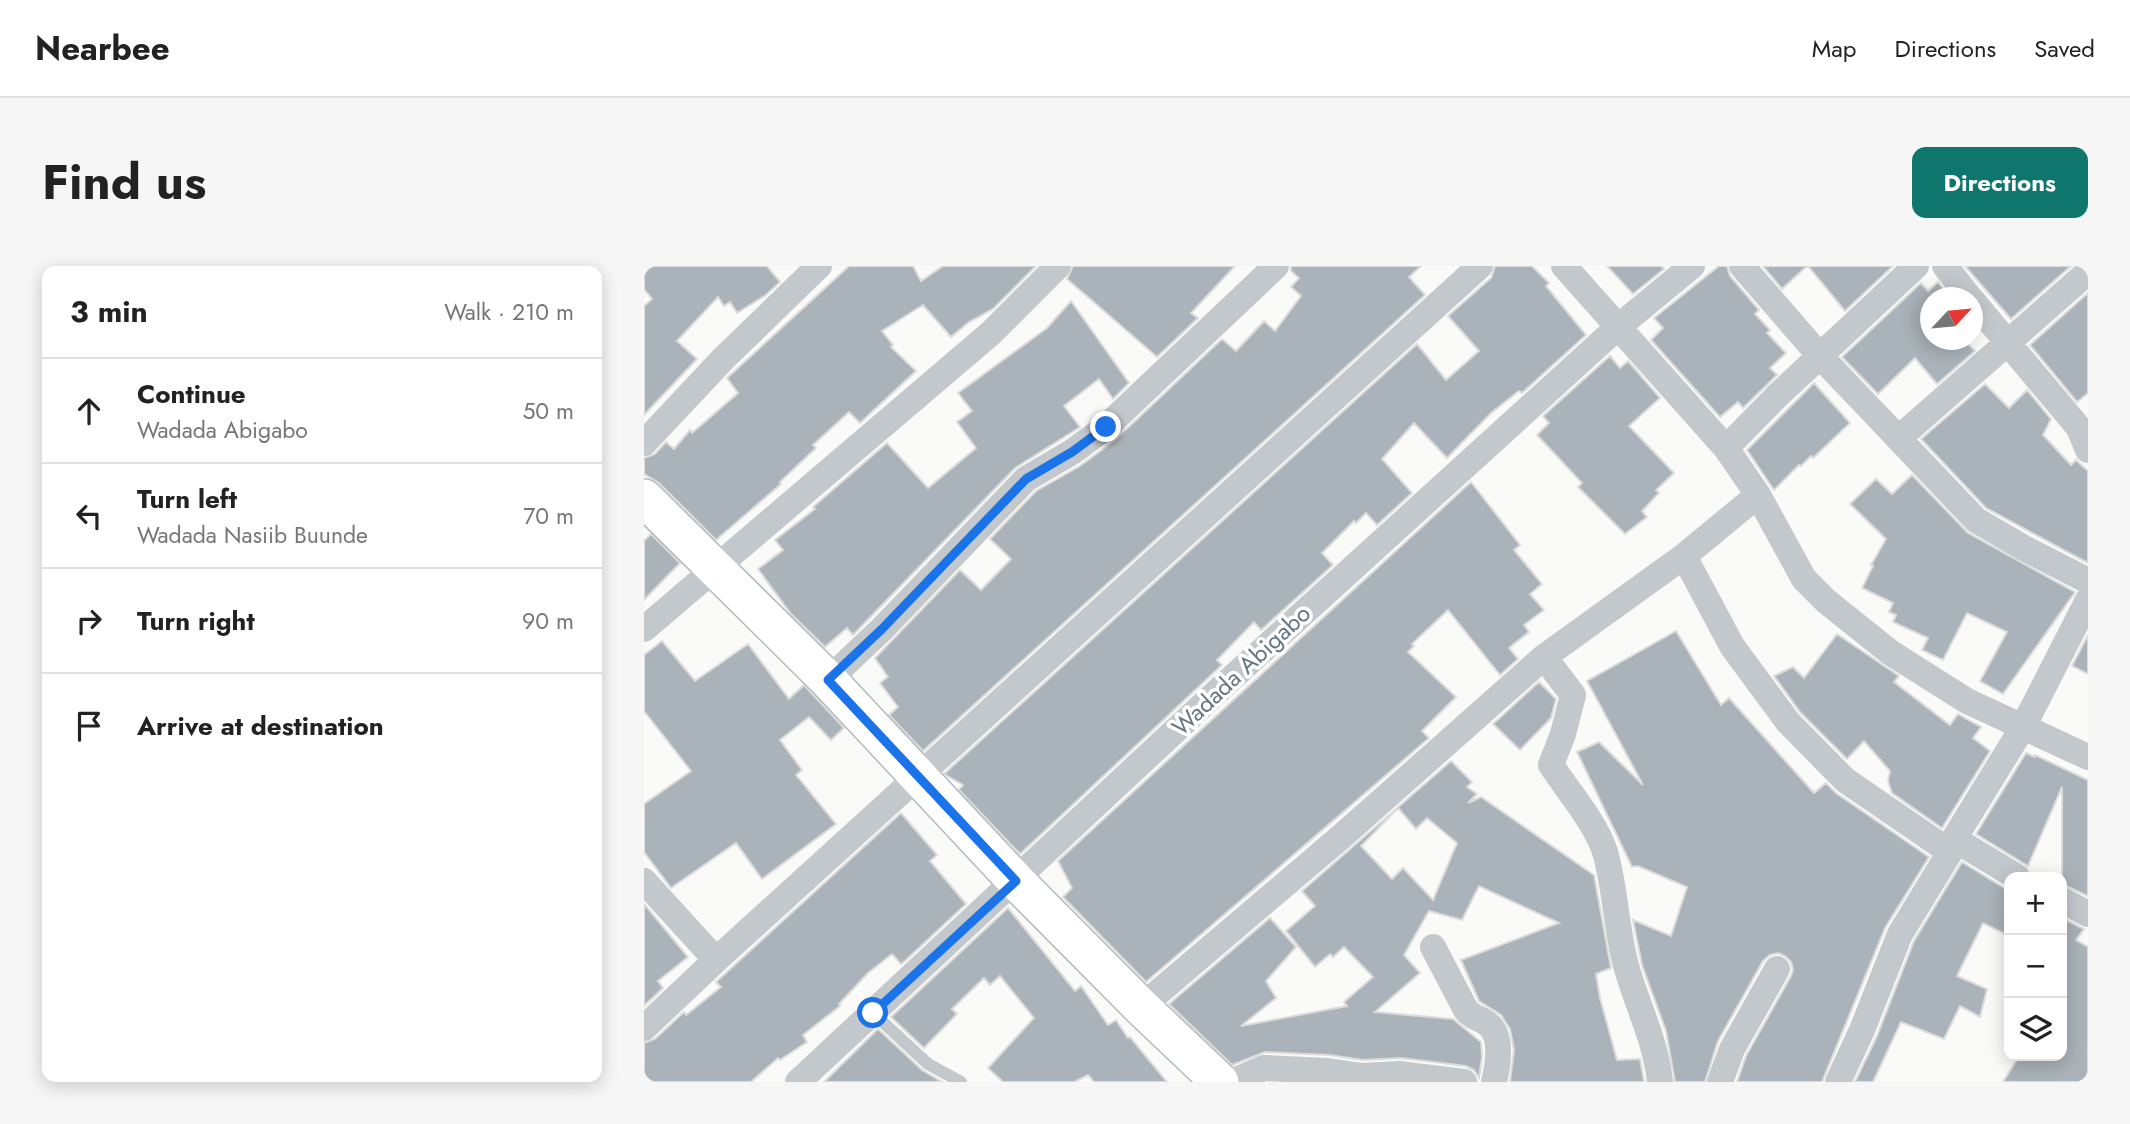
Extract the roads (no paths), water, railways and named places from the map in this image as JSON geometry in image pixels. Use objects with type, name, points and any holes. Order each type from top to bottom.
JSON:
[{"type":"street","points":[[644,443],[723,359],[819,266]]},
{"type":"street","points":[[644,629],[991,333],[1058,266]]},
{"type":"street","points":[[828,680],[882,629],[1026,479],[1072,452],[1106,427],[1276,266]]},
{"type":"street","points":[[644,1028],[1480,266]]},
{"type":"street","points":[[1564,266],[1727,448],[1758,495],[1804,579],[1826,601],[1891,653],[1967,701],[2088,757]]},
{"type":"street","name":"Wadada Abigabo","points":[[798,1082],[1222,687],[1618,327],[1692,266]]},
{"type":"street","points":[[1742,266],[1820,356],[1976,520],[2088,581]]},
{"type":"street","points":[[1727,448],[1916,266]]},
{"type":"street","points":[[1945,266],[1962,287]]},
{"type":"street","points":[[1899,438],[2088,272]]},
{"type":"street","points":[[1983,314],[2085,434]]},
{"type":"street","points":[[1141,1007],[1342,836],[1544,657],[1684,556],[1758,495]]},
{"type":"street","points":[[644,498],[828,680],[1016,881],[1220,1082]]},
{"type":"street","points":[[1684,556],[1732,646],[1788,722],[1845,780],[1952,845],[2007,872]]},
{"type":"street","points":[[1838,1082],[1900,934],[2023,727],[2088,600]]},
{"type":"street","points":[[1544,657],[1573,695],[1563,734],[1551,765],[1595,831],[1605,852],[1625,964],[1634,996],[1651,1034],[1660,1082]]},
{"type":"street","points":[[644,881],[716,960]]},
{"type":"street","points":[[2067,903],[2088,914]]},
{"type":"street","points":[[1433,947],[1466,1010],[1472,1017],[1486,1022],[1495,1035],[1499,1061],[1494,1082]]},
{"type":"street","points":[[1720,1082],[1732,1049],[1777,969]]},
{"type":"street","points":[[1232,1082],[1264,1068],[1328,1070],[1362,1076],[1399,1074],[1464,1082]]},
{"type":"lane","points":[[873,1013],[928,1064],[961,1082]]}]
